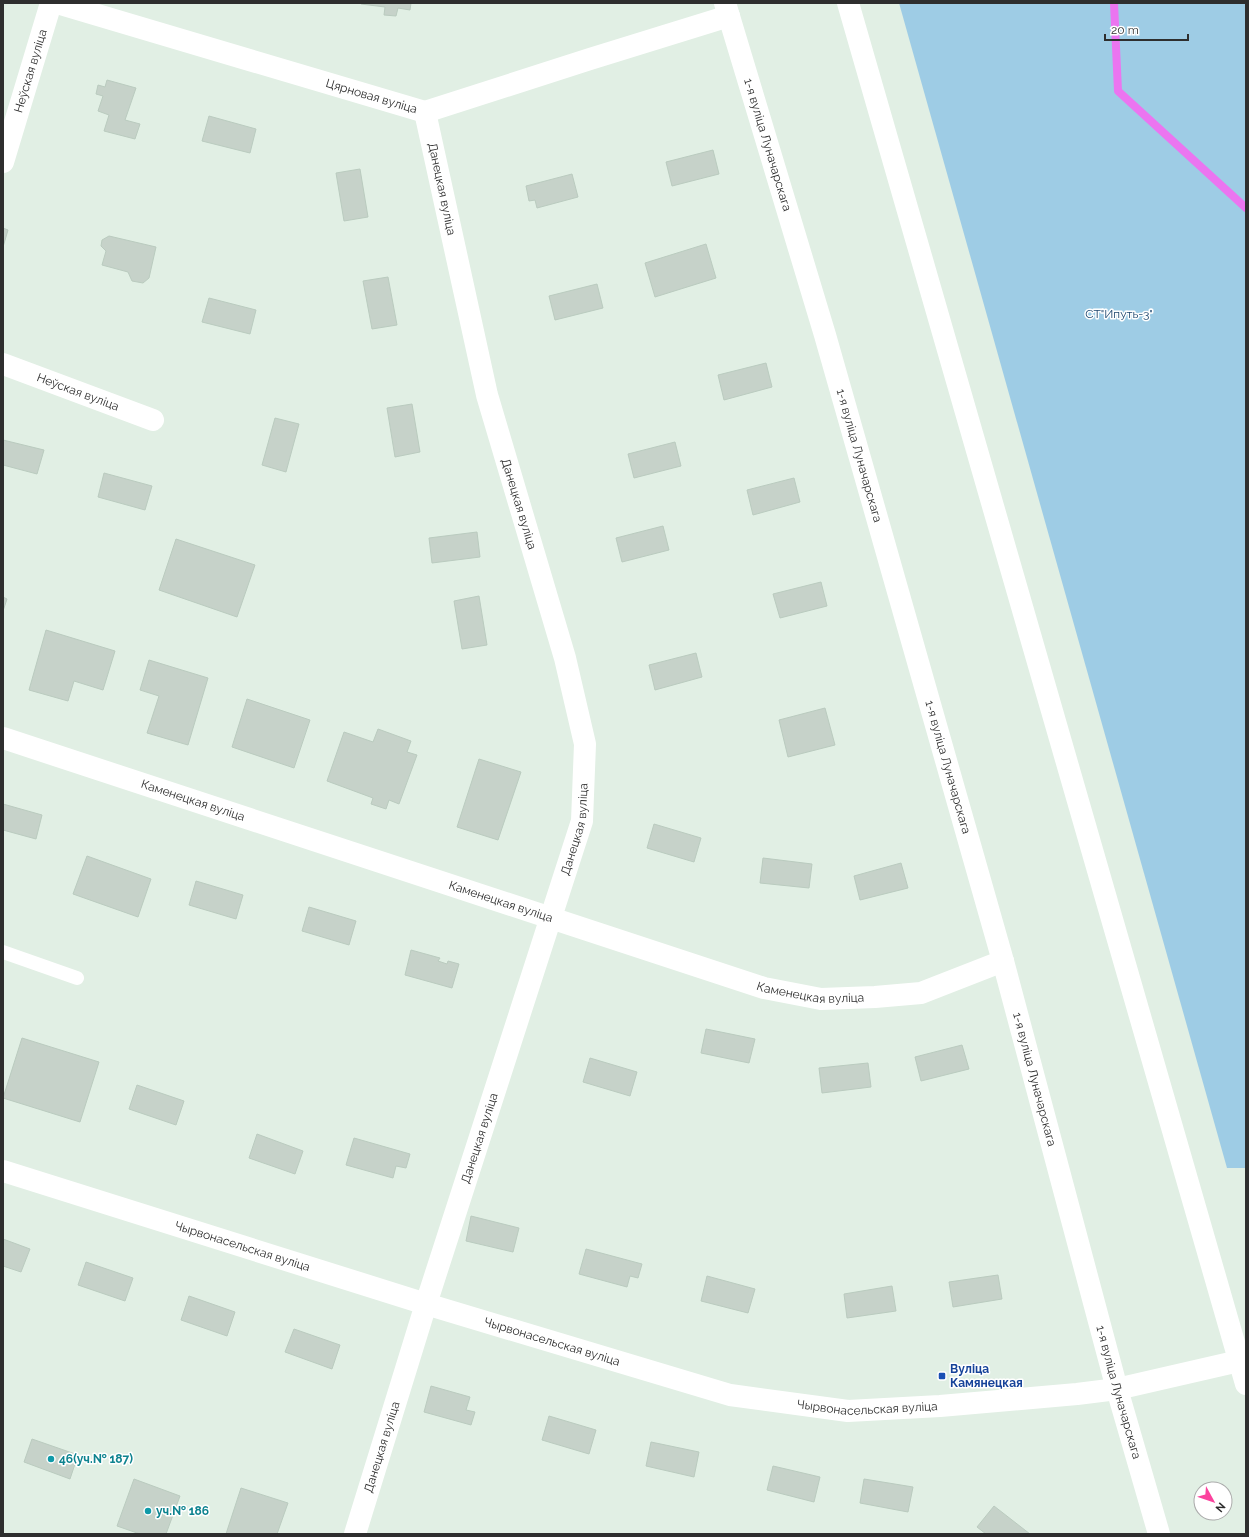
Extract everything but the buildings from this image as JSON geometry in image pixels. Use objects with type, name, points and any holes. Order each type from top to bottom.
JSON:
[{"type":"street","name":"Неўская вуліца","points":[[3,162],[51,3]]},
{"type":"street","name":"Цярновая вуліца","points":[[58,3],[425,112],[590,59],[727,10]]},
{"type":"street","points":[[848,3],[1246,1384]]},
{"type":"street","name":"1-я вуліца Луначарскага","points":[[727,10],[825,335],[1003,961],[1117,1389],[1159,1534]]},
{"type":"street","name":"Данецкая вуліца","points":[[355,1534],[426,1304],[582,821],[585,744],[565,658],[487,395],[425,112]]},
{"type":"street","name":"Неўская вуліца","points":[[3,364],[153,420]]},
{"type":"street","name":"Каменецкая вуліца","points":[[3,738],[764,988],[821,999],[875,997],[921,993],[1003,961]]},
{"type":"street","name":"Чырвонасельская вуліца","points":[[3,1171],[426,1304],[730,1395],[848,1411],[948,1406],[1117,1389],[1239,1361]]},
{"type":"lane","points":[[3,952],[77,978]]},
{"type":"green space","name":"СТ\"Ипуть-3\"","points":[[899,3],[1246,3],[1246,1168],[1227,1168]]},
{"type":"waterway","points":[[1114,3],[1118,91],[1246,208]]},
{"type":"place","name":"Вуліца Камянецкая","points":[[942,1376]]},
{"type":"place","name":"46(уч.№ 187)","points":[[51,1459]]},
{"type":"place","name":"уч.№ 186","points":[[148,1511]]}]
